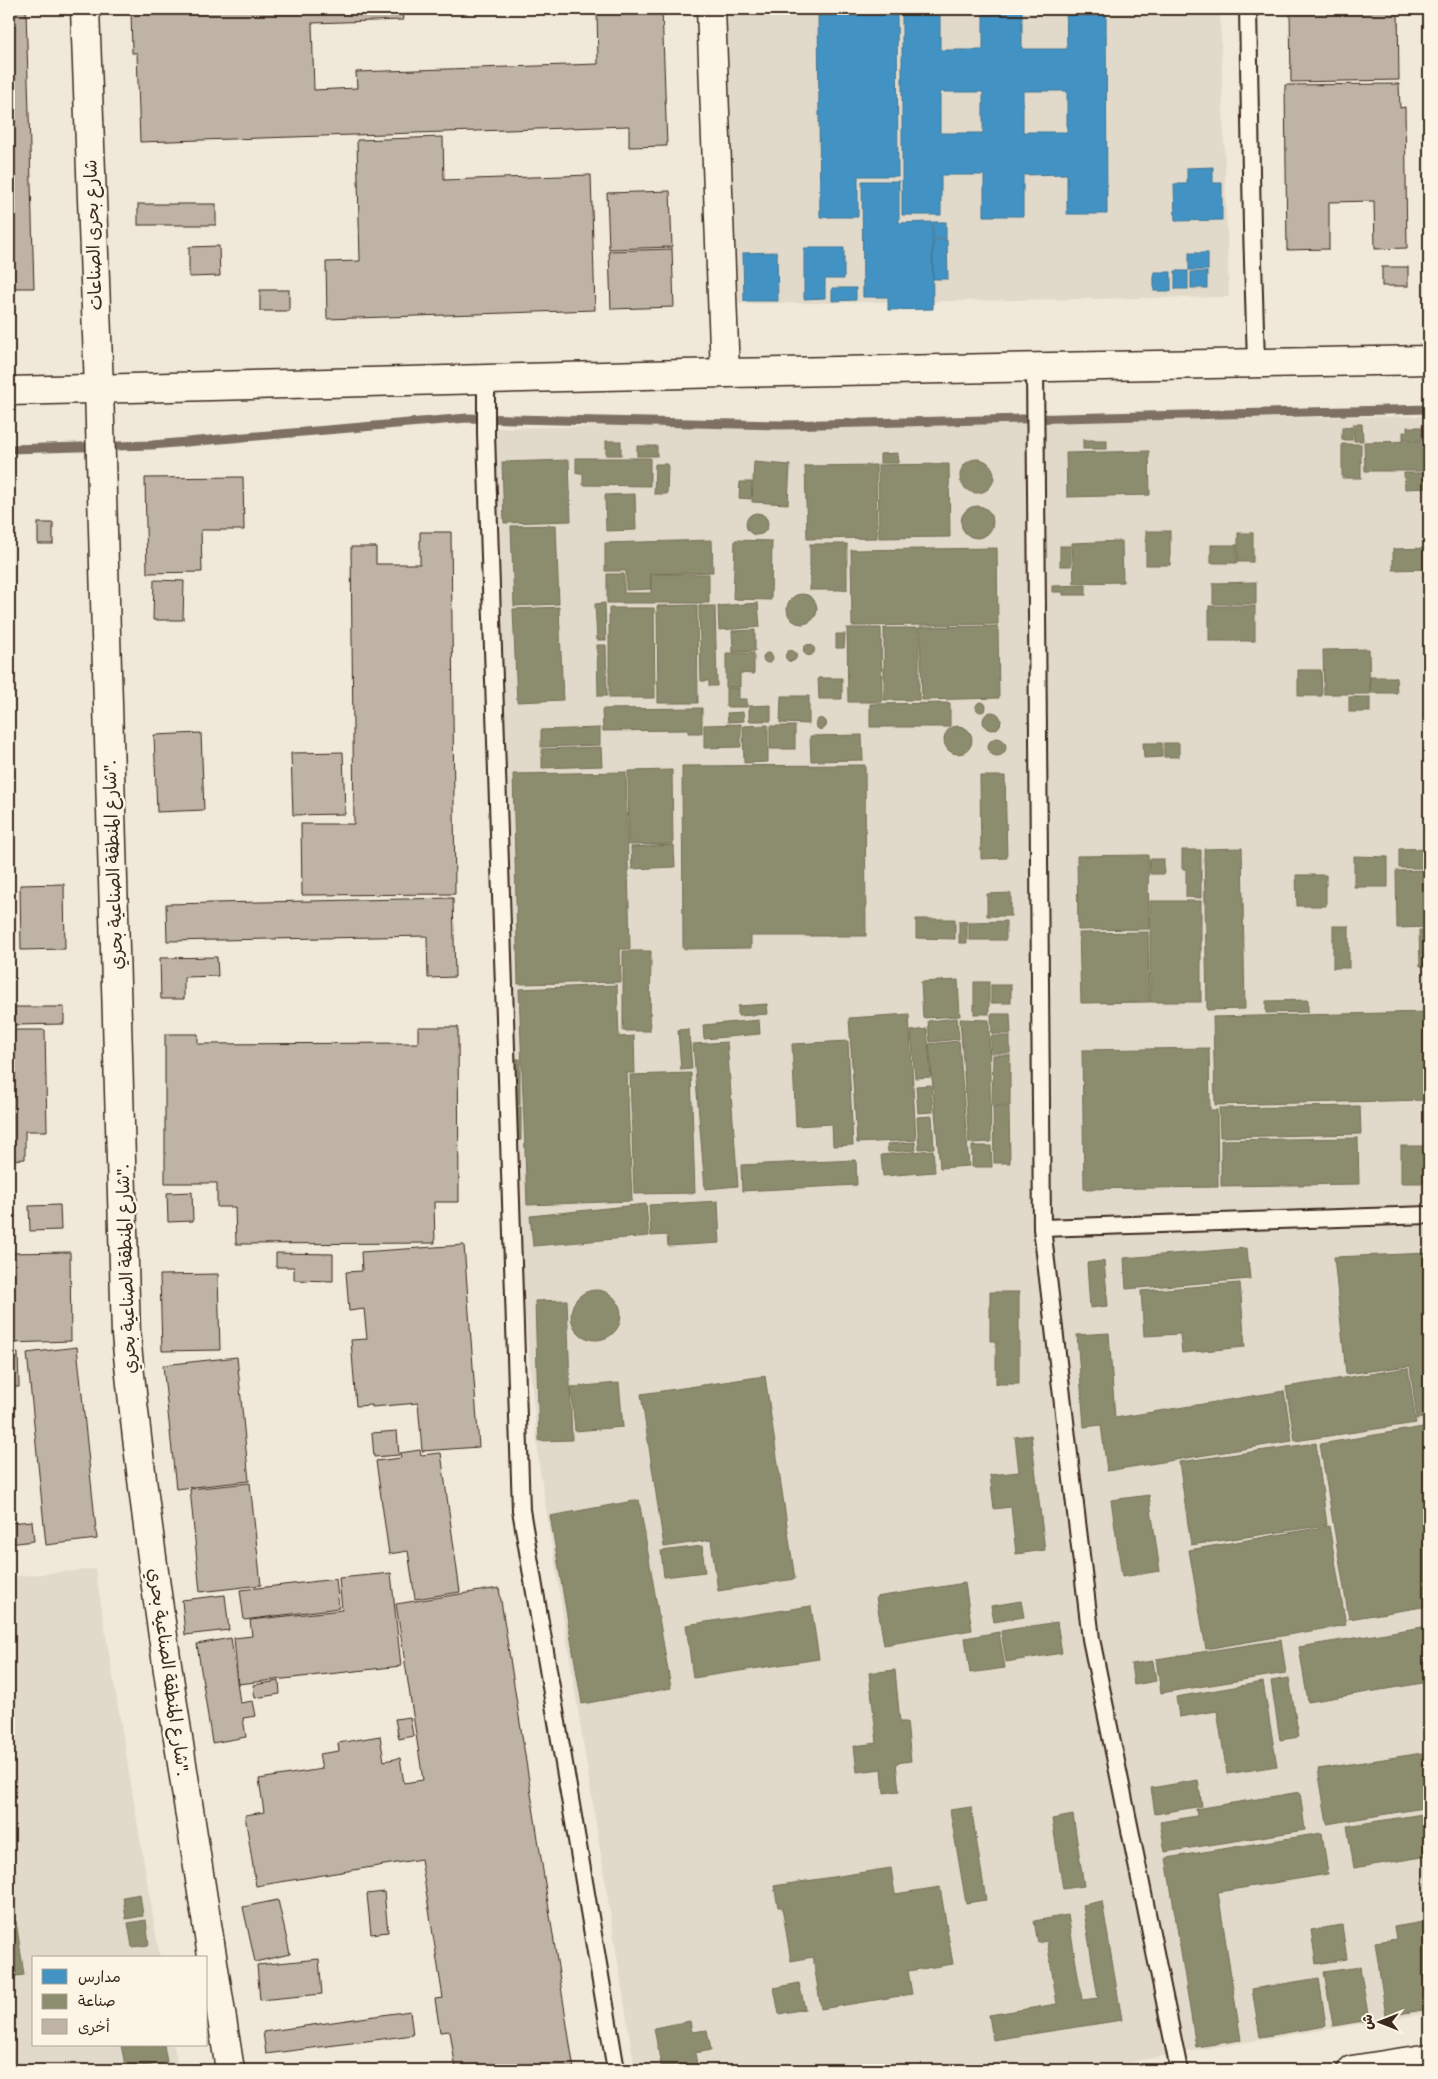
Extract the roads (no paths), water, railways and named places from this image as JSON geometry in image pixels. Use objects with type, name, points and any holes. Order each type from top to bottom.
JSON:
[{"type":"street","name":"شارع بحرى الصناعات","points":[[85,9],[101,462]]},
{"type":"street","points":[[712,9],[725,373]]},
{"type":"street","points":[[9,392],[725,373],[1429,360]]},
{"type":"street","name":"شارع المنطقة الصناعية بحري\".","points":[[101,462],[126,1335],[153,1564],[230,2070]]},
{"type":"street","points":[[1352,2070],[1401,2066],[1429,2058]]},
{"type":"lane","points":[[1248,9],[1256,363]]},
{"type":"lane","points":[[1035,367],[1042,1228],[1091,1639],[1179,2070]]},
{"type":"lane","points":[[486,379],[521,1510],[616,2070]]},
{"type":"lane","points":[[1042,1228],[1429,1215]]},
{"type":"waterway","points":[[9,449],[152,445],[467,418],[782,425],[1429,409]]}]
